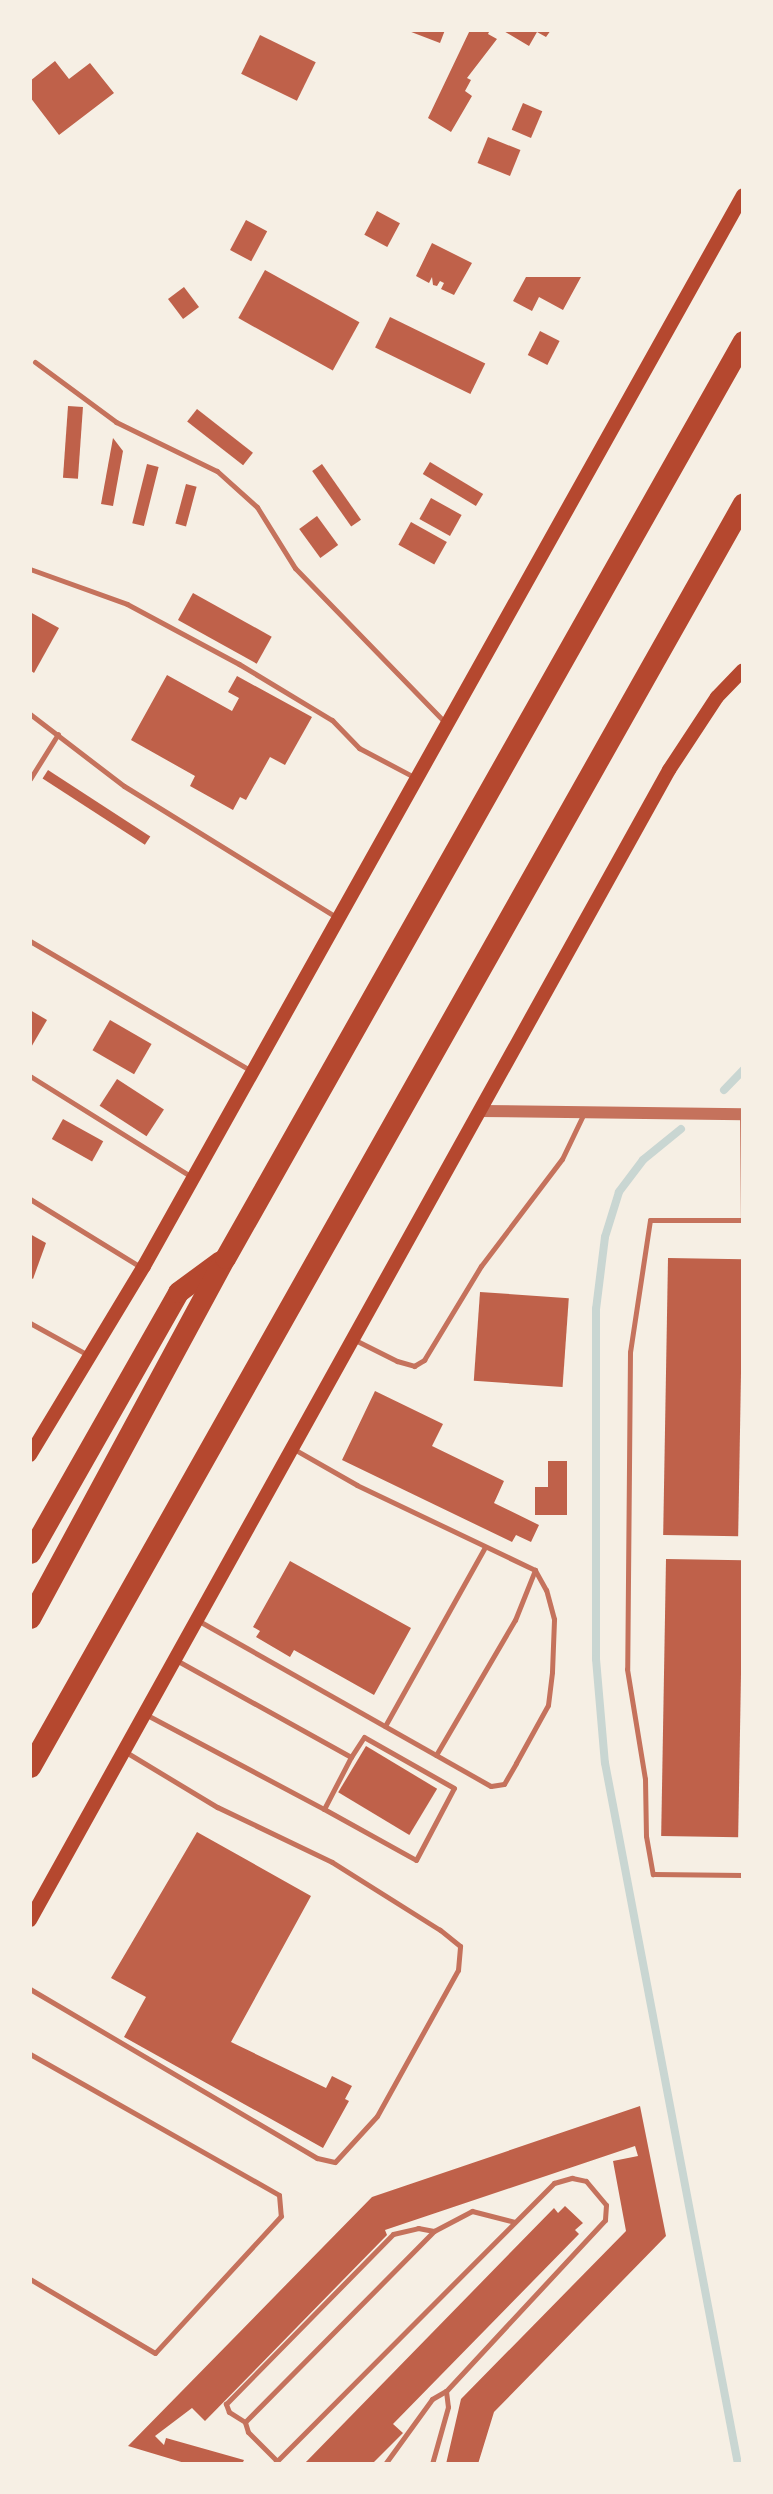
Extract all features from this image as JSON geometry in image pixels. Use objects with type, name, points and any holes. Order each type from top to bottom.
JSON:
[{"type":"highway","points":[[30,1618],[225,1258],[743,341]]},
{"type":"highway","points":[[30,1767],[743,503]]},
{"type":"highway","points":[[30,1553],[178,1292],[225,1258]]},
{"type":"main road","points":[[30,1455],[91,1357],[193,1178],[743,195]]},
{"type":"main road","points":[[30,1920],[669,770],[717,697],[743,670]]},
{"type":"street","points":[[480,1111],[743,1114]]},
{"type":"lane","points":[[35,362],[116,422],[217,471],[257,507],[295,568],[447,724]]},
{"type":"lane","points":[[30,569],[127,604],[239,664],[332,720],[359,748],[416,778]]},
{"type":"lane","points":[[30,714],[124,786],[338,918]]},
{"type":"lane","points":[[30,779],[58,734]]},
{"type":"lane","points":[[30,941],[253,1070]]},
{"type":"lane","points":[[30,1076],[193,1178]]},
{"type":"lane","points":[[352,1338],[397,1361],[414,1366],[424,1360],[481,1266],[562,1159],[585,1112]]},
{"type":"lane","points":[[743,1114],[743,1220],[650,1220],[630,1352],[627,1670],[645,1779],[646,1836],[653,1874],[743,1875]]},
{"type":"lane","points":[[30,1199],[142,1268]]},
{"type":"lane","points":[[30,1323],[91,1357]]},
{"type":"lane","points":[[196,1619],[491,1786],[504,1784],[548,1705],[554,1619],[546,1590],[535,1570],[292,1448]]},
{"type":"lane","points":[[386,1726],[485,1547]]},
{"type":"lane","points":[[436,1755],[515,1620],[535,1570]]},
{"type":"lane","points":[[174,1659],[351,1757]]},
{"type":"lane","points":[[144,1714],[416,1860],[454,1788],[363,1737],[324,1809]]},
{"type":"lane","points":[[30,1989],[317,2158],[335,2162],[377,2116],[458,1970],[460,1946],[440,1930],[332,1862],[218,1807],[124,1750]]},
{"type":"lane","points":[[30,2054],[279,2195],[281,2216],[155,2353],[30,2279]]},
{"type":"lane","points":[[385,2464],[432,2399],[446,2391],[605,2220],[606,2205],[586,2181],[572,2178],[554,2183],[276,2463],[248,2432],[245,2422],[229,2412],[226,2403],[393,2234],[418,2228],[434,2231]]},
{"type":"lane","points":[[245,2422],[434,2231],[472,2211],[516,2222]]},
{"type":"lane","points":[[432,2464],[449,2407],[446,2391]]},
{"type":"building","points":[[406,30],[445,30],[440,43]]},
{"type":"building","points":[[470,30],[490,30],[488,34],[497,39],[467,78],[471,80],[465,91],[472,96],[451,132],[428,118]]},
{"type":"building","points":[[502,30],[551,30],[546,37],[537,32],[529,46]]},
{"type":"building","points":[[260,35],[316,62],[297,101],[241,74]]},
{"type":"building","points":[[55,61],[69,79],[90,63],[114,93],[59,135],[30,97],[30,81]]},
{"type":"building","points":[[523,103],[542,111],[531,138],[512,130]]},
{"type":"building","points":[[488,137],[520,150],[510,176],[478,163]]},
{"type":"building","points":[[377,211],[400,223],[387,247],[364,235]]},
{"type":"building","points":[[246,220],[267,231],[251,261],[230,250]]},
{"type":"building","points":[[432,243],[472,263],[454,295],[441,289],[444,283],[440,281],[437,286],[433,285],[432,277],[429,283],[416,276]]},
{"type":"building","points":[[265,270],[359,322],[333,370],[238,318]]},
{"type":"building","points":[[526,277],[581,277],[563,310],[539,297],[532,311],[513,301]]},
{"type":"building","points":[[184,287],[199,307],[183,319],[168,299]]},
{"type":"building","points":[[390,317],[485,363],[470,394],[375,348]]},
{"type":"building","points":[[540,331],[560,341],[547,365],[528,355]]},
{"type":"building","points":[[68,406],[83,407],[78,479],[63,478]]},
{"type":"building","points":[[197,409],[253,453],[243,465],[187,422]]},
{"type":"building","points":[[113,438],[123,451],[113,506],[101,504]]},
{"type":"building","points":[[430,462],[483,494],[476,506],[423,474]]},
{"type":"building","points":[[147,464],[159,467],[144,526],[132,523]]},
{"type":"building","points":[[322,464],[361,520],[351,527],[312,471]]},
{"type":"building","points":[[186,484],[197,487],[186,526],[175,524]]},
{"type":"building","points":[[431,498],[462,515],[450,536],[419,519]]},
{"type":"building","points":[[317,516],[338,545],[320,558],[299,529]]},
{"type":"building","points":[[411,522],[447,542],[434,565],[398,545]]},
{"type":"building","points":[[193,593],[272,637],[257,664],[178,620]]},
{"type":"building","points":[[30,612],[59,628],[34,673],[30,670]]},
{"type":"building","points":[[167,675],[232,711],[239,698],[228,692],[237,676],[312,717],[285,765],[270,757],[246,800],[240,797],[233,810],[190,786],[195,776],[131,740]]},
{"type":"building","points":[[48,770],[150,836],[145,845],[43,778]]},
{"type":"building","points":[[30,1010],[47,1020],[30,1049]]},
{"type":"building","points":[[110,1020],[152,1044],[134,1074],[93,1050]]},
{"type":"building","points":[[117,1079],[164,1109],[147,1136],[100,1106]]},
{"type":"building","points":[[63,1119],[103,1141],[92,1161],[52,1139]]},
{"type":"building","points":[[30,1234],[46,1243],[33,1279],[30,1277]]},
{"type":"building","points":[[668,1258],[743,1259],[738,1536],[663,1535]]},
{"type":"building","points":[[480,1292],[569,1298],[563,1387],[474,1381]]},
{"type":"building","points":[[375,1391],[443,1424],[432,1446],[504,1481],[494,1503],[539,1525],[531,1542],[516,1535],[512,1542],[342,1460]]},
{"type":"building","points":[[548,1461],[567,1461],[567,1515],[535,1515],[535,1487],[548,1487]]},
{"type":"building","points":[[666,1559],[743,1560],[738,1837],[661,1836]]},
{"type":"building","points":[[290,1561],[411,1628],[374,1695],[294,1650],[290,1657],[256,1637],[260,1631],[253,1627]]},
{"type":"building","points":[[366,1746],[437,1789],[409,1835],[338,1792]]},
{"type":"building","points":[[197,1832],[311,1896],[231,2042],[326,2088],[332,2076],[352,2086],[345,2099],[349,2101],[323,2148],[124,2037],[146,1997],[111,1978]]},
{"type":"building","points":[[640,2106],[666,2236],[494,2412],[478,2464],[446,2464],[461,2399],[626,2231],[613,2161],[638,2156],[635,2146],[385,2230],[387,2235],[205,2421],[192,2408],[155,2436],[164,2445],[166,2438],[244,2460],[242,2464],[188,2464],[128,2446],[372,2197]]},
{"type":"building","points":[[565,2206],[583,2223],[575,2230],[579,2234],[393,2424],[403,2433],[372,2464],[304,2464],[554,2208],[558,2213]]},
{"type":"waterway","points":[[724,1090],[743,1070]]},
{"type":"waterway","points":[[681,1129],[643,1160],[619,1192],[605,1237],[596,1309],[596,1659],[605,1763],[738,2464]]}]
